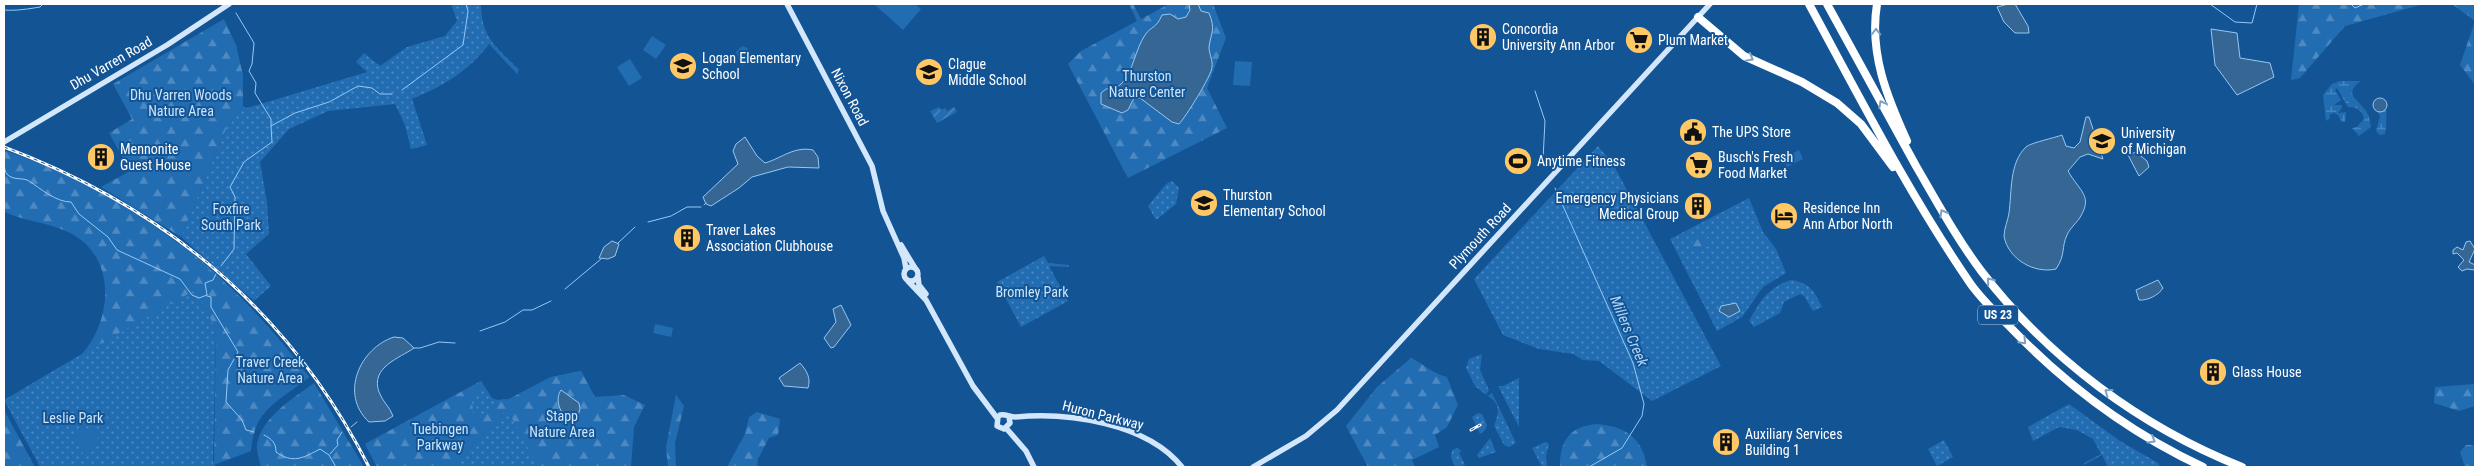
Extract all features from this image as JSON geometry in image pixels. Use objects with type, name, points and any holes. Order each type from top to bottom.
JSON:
[{"type":"highway","name":"US 23","points":[[1809,4],[1922,210],[1970,284],[2028,346],[2086,396],[2130,427],[2203,467]]},
{"type":"highway","name":"US 23","points":[[1827,4],[1955,233],[1992,284],[2033,329],[2062,356],[2114,397],[2168,432],[2242,467]]},
{"type":"highway","points":[[1877,4],[1875,37],[1882,77],[1900,126],[1931,192]]},
{"type":"highway","points":[[1698,17],[1744,56],[1820,92],[1861,124],[1891,164],[1928,227],[1970,284]]},
{"type":"main road","name":"Dhu Varren Road","points":[[4,142],[167,45],[229,4]]},
{"type":"main road","name":"Nixon Road","points":[[787,4],[870,163],[886,223],[904,258],[906,269]]},
{"type":"main road","name":"Plymouth Road","points":[[1253,467],[1306,436],[1337,410],[1710,4]]},
{"type":"main road","name":"Nixon Road","points":[[882,204],[897,237],[915,268]]},
{"type":"main road","points":[[999,417],[967,376],[926,300],[904,275],[906,269],[915,268],[919,285],[933,305],[976,384],[999,417],[998,427],[1008,426]]},
{"type":"main road","points":[[908,280],[915,280],[918,277]]},
{"type":"main road","points":[[967,376],[976,384]]},
{"type":"main road","name":"Huron Parkway","points":[[1008,426],[1037,415]]},
{"type":"main road","name":"Huron Parkway","points":[[999,417],[1056,415],[1135,433],[1155,442],[1182,467]]},
{"type":"main road","points":[[1008,416],[1008,426],[1034,467]]},
{"type":"green space","name":"Foxfire South Park","points":[[451,4],[481,4],[487,34],[497,48],[519,70],[517,74],[489,44],[473,62],[455,77],[412,99],[427,145],[411,149],[405,125],[395,104],[328,111],[289,129],[260,162],[267,202],[269,234],[246,254],[271,286],[254,301],[181,237],[225,131],[243,106],[247,108],[367,72],[356,62],[364,53],[380,66],[407,47],[445,36],[457,21]]},
{"type":"green space","points":[[874,4],[915,4],[921,9],[903,30]]},
{"type":"green space","name":"Thurston Nature Center","points":[[1129,4],[1133,4],[1141,19],[1169,4],[1213,4],[1226,38],[1207,88],[1227,128],[1128,178],[1068,64],[1081,51],[1137,21]]},
{"type":"green space","points":[[2299,4],[2424,4],[2345,26],[2300,78],[2291,80]]},
{"type":"green space","points":[[2452,4],[2475,4],[2475,21]]},
{"type":"green space","name":"Dhu Varren Woods Nature Area","points":[[224,19],[236,45],[243,75],[243,106],[225,131],[181,237],[101,187],[130,171],[109,133],[132,119],[113,84]]},
{"type":"green space","points":[[2475,21],[2475,85],[2460,65]]},
{"type":"green space","points":[[652,36],[666,45],[656,59],[643,50]]},
{"type":"green space","points":[[742,46],[747,48],[752,62],[742,66],[736,52]]},
{"type":"green space","points":[[630,59],[642,78],[629,86],[617,67]]},
{"type":"green space","points":[[1235,61],[1252,62],[1250,86],[1233,85]]},
{"type":"green space","points":[[2340,81],[2361,81],[2355,86],[2352,93],[2367,113],[2371,127],[2359,136],[2352,128],[2357,127],[2364,119],[2362,113],[2359,110],[2348,107],[2337,88],[2335,90],[2341,100],[2334,105],[2342,105],[2338,113],[2346,112],[2345,122],[2342,122],[2338,115],[2334,113],[2329,115],[2330,118],[2326,121],[2323,95],[2332,84]]},
{"type":"green space","points":[[939,107],[941,110],[945,108],[947,111],[954,107],[957,112],[937,123],[930,111]]},
{"type":"green space","points":[[2386,109],[2385,134],[2380,135],[2376,131],[2380,116],[2377,111]]},
{"type":"green space","points":[[1598,146],[1613,164],[1721,366],[1652,401],[1599,361],[1583,360],[1573,354],[1539,349],[1503,335],[1474,279]]},
{"type":"green space","points":[[1799,150],[1803,159],[1787,167],[1783,159]]},
{"type":"green space","name":"Traver Creek Nature Area","points":[[6,151],[51,168],[94,189],[136,213],[212,271],[279,339],[309,377],[278,400],[263,415],[253,437],[251,451],[214,465],[216,329],[195,290],[82,354],[91,342],[103,312],[104,280],[100,265],[92,252],[73,234],[5,212],[4,152]]},
{"type":"green space","points":[[1172,181],[1179,188],[1176,204],[1156,220],[1148,206],[1166,184]]},
{"type":"green space","points":[[1749,198],[1763,232],[1776,249],[1786,273],[1763,287],[1742,317],[1717,331],[1670,239]]},
{"type":"green space","points":[[1707,236],[1708,246],[1697,252],[1689,249],[1695,237]]},
{"type":"green space","name":"Leslie Park","points":[[180,243],[249,306],[280,340],[309,377],[216,330],[213,461],[215,467],[40,467],[4,400],[119,332]]},
{"type":"green space","name":"Bromley Park","points":[[1044,256],[1048,263],[1069,265],[1069,267],[1049,266],[1068,301],[1021,327],[997,282]]},
{"type":"green space","points":[[1791,280],[1803,283],[1811,289],[1822,307],[1813,311],[1804,296],[1800,294],[1784,302],[1780,313],[1754,327],[1749,321],[1761,301],[1776,287]]},
{"type":"green space","points":[[655,324],[673,328],[671,337],[653,333]]},
{"type":"green space","points":[[1482,354],[1480,370],[1489,390],[1486,395],[1475,386],[1466,368],[1469,359]]},
{"type":"green space","points":[[1411,358],[1437,374],[1447,377],[1458,405],[1447,427],[1435,435],[1439,447],[1412,460],[1415,467],[1368,467],[1346,426],[1377,387]]},
{"type":"green space","points":[[581,371],[616,439],[617,467],[377,467],[365,444],[481,381],[492,398],[498,400],[509,399],[551,377]]},
{"type":"green space","points":[[581,371],[595,397],[624,395],[645,405],[634,427],[631,467],[538,467],[507,409],[454,467],[377,467],[365,444],[481,381],[484,388],[472,400],[473,413],[482,418],[493,410],[498,400],[509,399],[551,377]]},
{"type":"green space","points":[[1519,378],[1519,427],[1498,386],[1503,386]]},
{"type":"green space","points":[[314,383],[364,467],[261,467],[257,446],[267,423],[289,401]]},
{"type":"green space","points":[[2475,384],[2475,406],[2459,411],[2434,403],[2435,387]]},
{"type":"green space","points":[[1492,393],[1516,443],[1509,447],[1504,445],[1494,426],[1498,409],[1495,402],[1488,396]]},
{"type":"green space","points":[[676,395],[684,406],[675,443],[676,467],[668,467],[666,447]]},
{"type":"green space","points":[[2069,404],[2120,441],[2158,463],[2160,467],[2108,467],[2102,455],[2084,465],[2084,463],[2101,454],[2093,439],[2077,430],[2059,427],[2033,441],[2028,427]]},
{"type":"green space","points":[[4,410],[35,467],[4,467]]},
{"type":"green space","points":[[757,412],[780,419],[778,435],[769,438],[758,459],[757,467],[727,467],[745,434],[749,417]]},
{"type":"green space","points":[[1478,413],[1482,414],[1487,425],[1480,434],[1472,417]]},
{"type":"green space","points":[[95,424],[98,442],[93,451],[85,457],[74,436]]},
{"type":"green space","points":[[1596,424],[1616,427],[1630,435],[1641,448],[1647,467],[1560,467],[1562,450],[1568,437],[1579,428]]},
{"type":"green space","points":[[1490,438],[1496,452],[1479,458],[1477,455]]},
{"type":"green space","points":[[1944,440],[1953,457],[1937,466],[1928,449]]},
{"type":"green space","points":[[1546,442],[1549,444],[1546,456],[1547,467],[1542,467],[1532,448]]},
{"type":"green space","points":[[2466,445],[2475,445],[2475,467],[2465,467],[2460,452]]},
{"type":"green space","points":[[1457,448],[1462,451],[1459,452],[1465,465],[1455,467],[1451,457],[1452,450]]},
{"type":"shaded area","points":[[1189,4],[1198,4],[1201,11],[1209,13],[1212,23],[1209,47],[1212,67],[1203,87],[1179,124],[1172,122],[1140,98],[1134,98],[1128,110],[1122,113],[1101,104],[1101,93],[1106,89],[1117,87],[1126,78],[1147,32],[1158,23],[1162,15],[1170,14],[1178,19],[1186,17],[1190,10]]},
{"type":"shaded area","points":[[2015,4],[2028,26],[2029,33],[2015,33],[2004,22],[1997,7]]},
{"type":"shaded area","points":[[2211,29],[2237,33],[2240,58],[2270,63],[2274,77],[2237,95],[2215,65]]},
{"type":"shaded area","points":[[2377,98],[2383,98],[2387,105],[2383,112],[2377,112],[2373,108],[2373,102]]},
{"type":"shaded area","points":[[2086,117],[2089,117],[2103,159],[2088,154],[2080,157],[2068,171],[2084,194],[2085,205],[2083,211],[2067,235],[2061,259],[2056,269],[2048,270],[2031,267],[2016,258],[2006,244],[2004,236],[2009,213],[2014,169],[2021,154],[2028,145],[2062,135],[2066,146],[2074,148],[2080,142]]},
{"type":"shaded area","points":[[745,137],[757,156],[765,163],[794,151],[806,149],[813,150],[818,157],[819,168],[788,167],[752,177],[711,206],[706,204],[703,197],[738,164],[733,151],[736,144]]},
{"type":"shaded area","points":[[2136,152],[2147,161],[2149,167],[2139,176],[2128,155]]},
{"type":"shaded area","points":[[612,241],[619,244],[615,256],[608,259],[599,258],[604,247]]},
{"type":"shaded area","points":[[2470,241],[2475,249],[2469,262],[2475,265],[2475,270],[2467,269],[2462,271],[2458,267],[2464,260],[2457,253],[2453,254],[2453,250],[2457,247],[2463,250],[2466,242]]},
{"type":"shaded area","points":[[2158,280],[2163,288],[2161,291],[2149,298],[2139,300],[2136,290]]},
{"type":"shaded area","points":[[1736,303],[1740,311],[1729,317],[1719,311],[1721,306]]},
{"type":"shaded area","points":[[841,305],[851,325],[834,347],[831,348],[824,338],[836,322],[833,309]]},
{"type":"shaded area","points":[[394,337],[403,338],[414,348],[388,364],[379,376],[377,383],[379,392],[393,416],[385,421],[369,422],[360,411],[355,398],[358,373],[363,361],[372,351]]},
{"type":"shaded area","points":[[800,363],[808,375],[808,388],[784,386],[779,378]]},
{"type":"shaded area","points":[[561,390],[579,403],[580,409],[577,418],[567,418],[562,412],[558,401]]},
{"type":"waterway","points":[[4,10],[40,7],[43,4]]},
{"type":"waterway","points":[[402,90],[463,45],[468,11],[466,4]]},
{"type":"waterway","points":[[2210,4],[2235,22],[2252,23],[2257,4]]},
{"type":"waterway","points":[[2351,4],[2355,8],[2364,4]]},
{"type":"waterway","points":[[236,13],[254,43],[252,64],[249,71],[256,83],[255,93],[271,119],[271,126]]},
{"type":"waterway","points":[[221,266],[234,249],[235,197],[230,187],[244,162],[272,142],[271,126],[295,113],[329,102],[358,86],[372,88],[380,94],[392,94]]},
{"type":"waterway","name":"Millers Creek","points":[[1535,91],[1545,121],[1543,159],[1546,166]]},
{"type":"waterway","points":[[4,166],[9,176],[27,180],[54,197],[71,202],[79,214],[108,237],[117,250],[180,279],[192,295],[199,298],[207,295]]},
{"type":"waterway","name":"Millers Creek","points":[[1555,188],[1633,363],[1644,404],[1642,416],[1622,448],[1589,467]]},
{"type":"waterway","points":[[648,222],[671,216],[687,207],[701,207]]},
{"type":"waterway","points":[[618,243],[635,227]]},
{"type":"waterway","points":[[565,289],[601,259]]},
{"type":"waterway","points":[[207,295],[205,283],[213,280],[216,274]]},
{"type":"waterway","points":[[207,296],[211,297],[211,307],[238,352],[228,370],[226,402],[242,420],[246,430],[254,432]]},
{"type":"waterway","points":[[480,331],[505,322],[523,310],[532,310],[551,301]]},
{"type":"waterway","points":[[414,348],[439,342],[455,343]]},
{"type":"waterway","points":[[351,427],[357,422]]},
{"type":"waterway","points":[[330,454],[338,445],[337,440],[342,432]]},
{"type":"waterway","points":[[264,435],[273,442],[276,452],[282,456],[293,459],[320,449],[329,455],[336,467]]},
{"type":"railway","points":[[4,147],[63,172],[118,201],[170,234],[218,271],[262,313],[301,360],[337,411],[369,467]]},
{"type":"railway","points":[[1471,430],[1480,425]]},
{"type":"place","name":"Concordia University Ann Arbor","points":[[1483,37]]},
{"type":"place","name":"Plum Market","points":[[1639,40]]},
{"type":"place","name":"Logan Elementary School","points":[[683,66]]},
{"type":"place","name":"Clague Middle School","points":[[929,72]]},
{"type":"place","name":"The UPS Store","points":[[1693,132]]},
{"type":"place","name":"University of Michigan","points":[[2102,141]]},
{"type":"place","name":"Mennonite Guest House","points":[[101,157]]},
{"type":"place","name":"Anytime Fitness","points":[[1518,161]]},
{"type":"place","name":"Busch's Fresh Food Market","points":[[1699,165]]},
{"type":"place","name":"Thurston Elementary School","points":[[1204,203]]},
{"type":"place","name":"Emergency Physicians Medical Group","points":[[1698,206]]},
{"type":"place","name":"Residence Inn Ann Arbor North","points":[[1784,216]]},
{"type":"place","name":"Traver Lakes Association Clubhouse","points":[[687,238]]},
{"type":"place","name":"Glass House","points":[[2213,372]]},
{"type":"place","name":"Auxiliary Services Building 1","points":[[1726,442]]},
{"type":"park label","name":"Stapp Nature Area","points":[[562,424]]},
{"type":"park label","name":"Tuebingen Parkway","points":[[440,438]]}]
